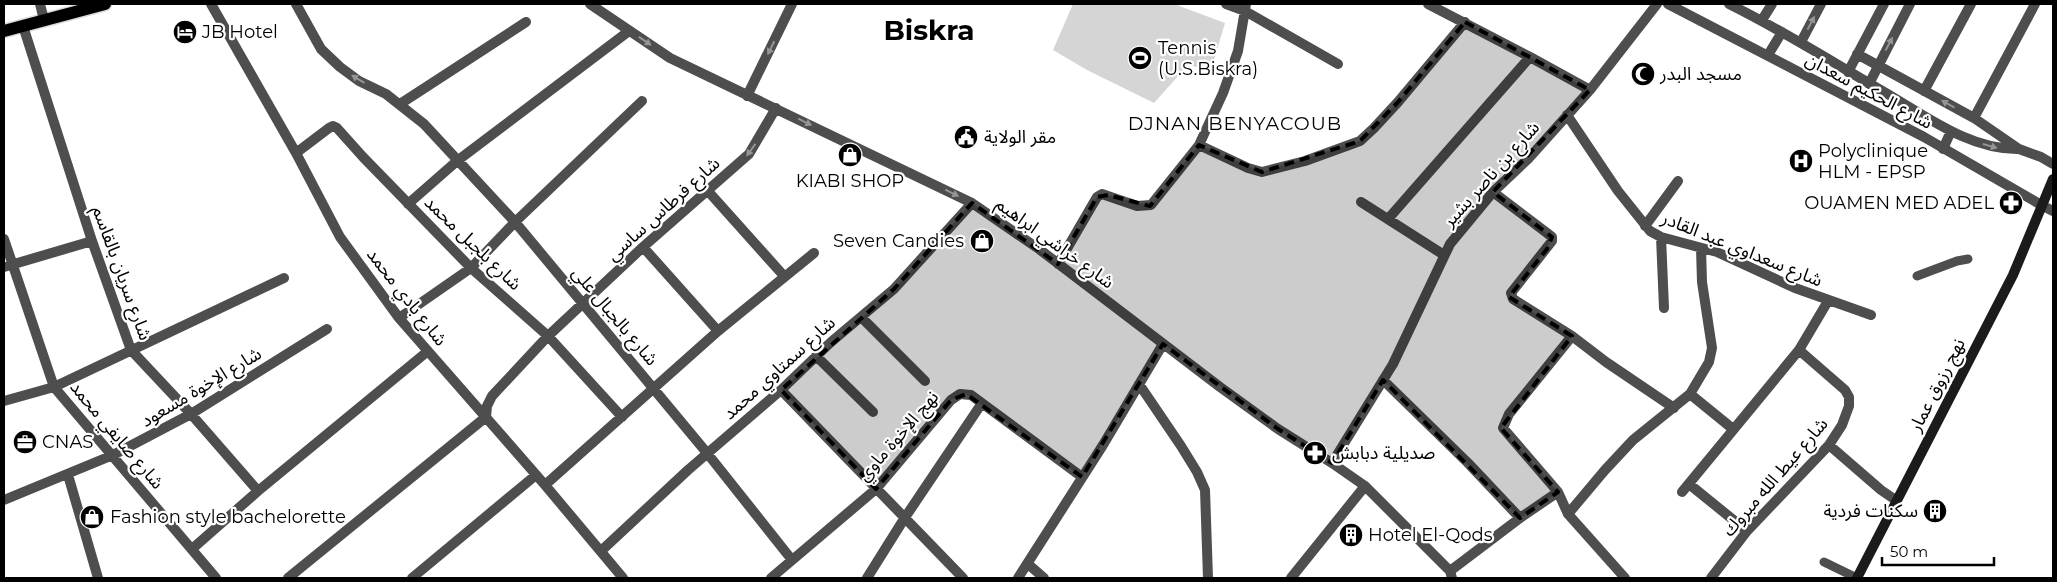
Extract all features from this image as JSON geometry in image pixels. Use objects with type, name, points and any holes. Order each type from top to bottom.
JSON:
[{"type":"main road","points":[[4,31],[82,7],[105,4]]},
{"type":"main road","name":"نهج رزوق عمار","points":[[1857,578],[2013,275],[2044,206],[2053,179]]},
{"type":"street","points":[[40,4],[44,20]]},
{"type":"street","name":"شارع بادي محمد","points":[[211,4],[296,153],[340,237],[399,318],[546,485],[623,578]]},
{"type":"street","name":"شارع بالجبال علي","points":[[296,4],[320,48],[327,55],[359,81],[386,94],[424,124],[515,222],[655,389],[792,560]]},
{"type":"street","name":"شارع خراشي ابراهيم","points":[[590,4],[670,58],[972,203],[1058,264],[1278,429],[1365,486],[1451,575]]},
{"type":"street","points":[[747,96],[792,4]]},
{"type":"street","points":[[1226,4],[1246,7],[1338,64]]},
{"type":"street","points":[[1428,4],[1590,90]]},
{"type":"street","name":"شارع بن ناصر بشير","points":[[1332,463],[1384,380],[1432,287],[1450,244],[1467,221],[1493,192],[1529,158],[1590,90],[1657,4]]},
{"type":"street","name":"شارع الحكيم سعدان","points":[[1668,4],[1924,137],[2053,211]]},
{"type":"street","points":[[1728,4],[1762,20],[1801,42],[1848,72],[1951,131],[1994,148],[2019,149]]},
{"type":"street","points":[[1762,20],[1772,4]]},
{"type":"street","points":[[1801,42],[1821,4]]},
{"type":"street","points":[[1848,72],[1884,4]]},
{"type":"street","points":[[1924,91],[1971,4]]},
{"type":"street","points":[[1974,118],[2035,4]]},
{"type":"street","points":[[1869,84],[1907,5]]},
{"type":"street","points":[[1058,264],[1097,197],[1102,194],[1137,206],[1151,205],[1199,145],[1223,93],[1238,51],[1246,7]]},
{"type":"street","points":[[400,104],[526,22]]},
{"type":"street","points":[[1199,145],[1248,168],[1262,172],[1305,161],[1360,141],[1398,102],[1465,22]]},
{"type":"street","name":"شارع سريان بالقاسم","points":[[23,26],[92,241],[131,350],[191,414],[258,491]]},
{"type":"street","points":[[408,204],[457,160],[629,31]]},
{"type":"street","points":[[1768,56],[1782,32]]},
{"type":"street","points":[[1857,54],[1974,118],[2019,149],[2041,157],[2053,164]]},
{"type":"street","points":[[1388,219],[1530,57]]},
{"type":"street","points":[[399,318],[471,268],[515,222],[642,101]]},
{"type":"street","name":"شارع فرطاس ساسي","points":[[486,417],[487,406],[492,396],[548,336],[643,247],[749,154],[776,108]]},
{"type":"street","name":"شارع سعداوي عبد القادر","points":[[1567,115],[1613,184],[1646,226],[1661,237],[1717,252],[1768,277],[1828,301],[1872,315]]},
{"type":"street","name":"شارع بلجبل محمد","points":[[296,153],[328,128],[333,126],[338,128],[408,204],[471,268],[548,336],[622,417]]},
{"type":"street","points":[[1943,149],[1951,131]]},
{"type":"street","points":[[1646,226],[1678,181]]},
{"type":"street","points":[[706,190],[784,276]]},
{"type":"street","points":[[1493,192],[1547,232],[1552,241],[1511,294],[1513,299],[1572,336],[1606,362],[1674,408]]},
{"type":"street","points":[[1362,202],[1444,255]]},
{"type":"street","name":"شارع سمتاوي محمد","points":[[601,551],[707,453],[894,289],[972,203]]},
{"type":"street","points":[[1661,237],[1664,308]]},
{"type":"street","name":"شارع صايفي محمد","points":[[4,239],[8,266],[54,387],[114,455],[216,578]]},
{"type":"street","points":[[8,266],[92,241]]},
{"type":"street","points":[[643,247],[718,330]]},
{"type":"street","points":[[1568,514],[1605,470],[1634,440],[1690,394],[1709,362],[1712,348],[1702,282],[1701,248]]},
{"type":"street","points":[[546,485],[655,389],[718,330],[814,253]]},
{"type":"street","points":[[4,401],[54,387],[284,278]]},
{"type":"street","points":[[1747,531],[1686,488],[1799,350],[1828,301]]},
{"type":"street","points":[[861,317],[925,381]]},
{"type":"street","name":"شارع الإخوة مسعود","points":[[4,500],[114,455],[191,414],[327,329]]},
{"type":"street","points":[[1572,336],[1509,414],[1503,428],[1558,492],[1568,514],[1625,578]]},
{"type":"street","points":[[1018,578],[1163,344]]},
{"type":"street","name":"شارع عيط الله مبروك","points":[[1711,578],[1747,531],[1829,444],[1842,425],[1849,406],[1849,397],[1845,390],[1799,350]]},
{"type":"street","points":[[192,548],[428,351]]},
{"type":"street","points":[[816,356],[873,412]]},
{"type":"street","points":[[1384,380],[1468,463],[1520,518]]},
{"type":"street","points":[[1139,384],[1181,446],[1205,490],[1208,578]]},
{"type":"street","points":[[781,390],[963,578]]},
{"type":"street","name":"نهج الإخوة ماوي","points":[[771,578],[876,489],[956,396],[966,394],[982,403],[1082,477]]},
{"type":"street","points":[[1690,394],[1733,429]]},
{"type":"street","points":[[867,578],[982,403]]},
{"type":"street","points":[[288,578],[486,417]]},
{"type":"street","points":[[1829,444],[1881,490],[1897,501]]},
{"type":"street","points":[[68,475],[98,578]]},
{"type":"street","points":[[412,578],[536,475]]},
{"type":"street","points":[[1291,578],[1365,486]]},
{"type":"street","points":[[1451,575],[1520,518],[1558,492]]},
{"type":"street","points":[[1028,564],[1044,578]]},
{"type":"lane","points":[[1917,276],[1957,261],[1968,259]]},
{"type":"lane","points":[[1824,562],[1857,578]]},
{"type":"highlighted area","points":[[1465,22],[1590,90],[1493,192],[1552,237],[1547,249],[1509,297],[1572,336],[1501,428],[1558,492],[1520,518],[1383,380],[1332,463],[1278,429],[1163,344],[1082,477],[966,394],[951,400],[876,489],[781,390],[894,289],[972,203],[1058,264],[1097,197],[1108,195],[1150,206],[1199,145],[1262,172],[1360,141],[1398,102]]},
{"type":"shaded area","name":"Tennis (U.S.Biskra)","points":[[1073,4],[1174,4],[1225,23],[1211,70],[1188,65],[1154,103],[1087,70],[1053,50]]},
{"type":"place","name":"JB Hotel","points":[[185,32]]},
{"type":"place","name":"Tennis (U.S.Biskra)","points":[[1140,58]]},
{"type":"place","name":"مسجد البدر","points":[[1643,74]]},
{"type":"place","name":"مقر الولاية","points":[[966,137]]},
{"type":"place","name":"KIABI SHOP","points":[[850,155]]},
{"type":"place","name":"Polyclinique HLM - EPSP","points":[[1801,161]]},
{"type":"place","name":"OUAMEN MED ADEL","points":[[2011,203]]},
{"type":"place","name":"Seven Candies","points":[[982,241]]},
{"type":"place","name":"CNAS","points":[[25,442]]},
{"type":"place","name":"صديلية دبابش","points":[[1315,453]]},
{"type":"place","name":"سكنات فردية","points":[[1935,511]]},
{"type":"place","name":"Fashion style bachelorette","points":[[92,517]]},
{"type":"place","name":"Hotel El-Qods","points":[[1351,535]]},
{"type":"district","name":"Biskra","points":[[929,30]]},
{"type":"district","name":"DJNAN BENYACOUB","points":[[1235,123]]}]
